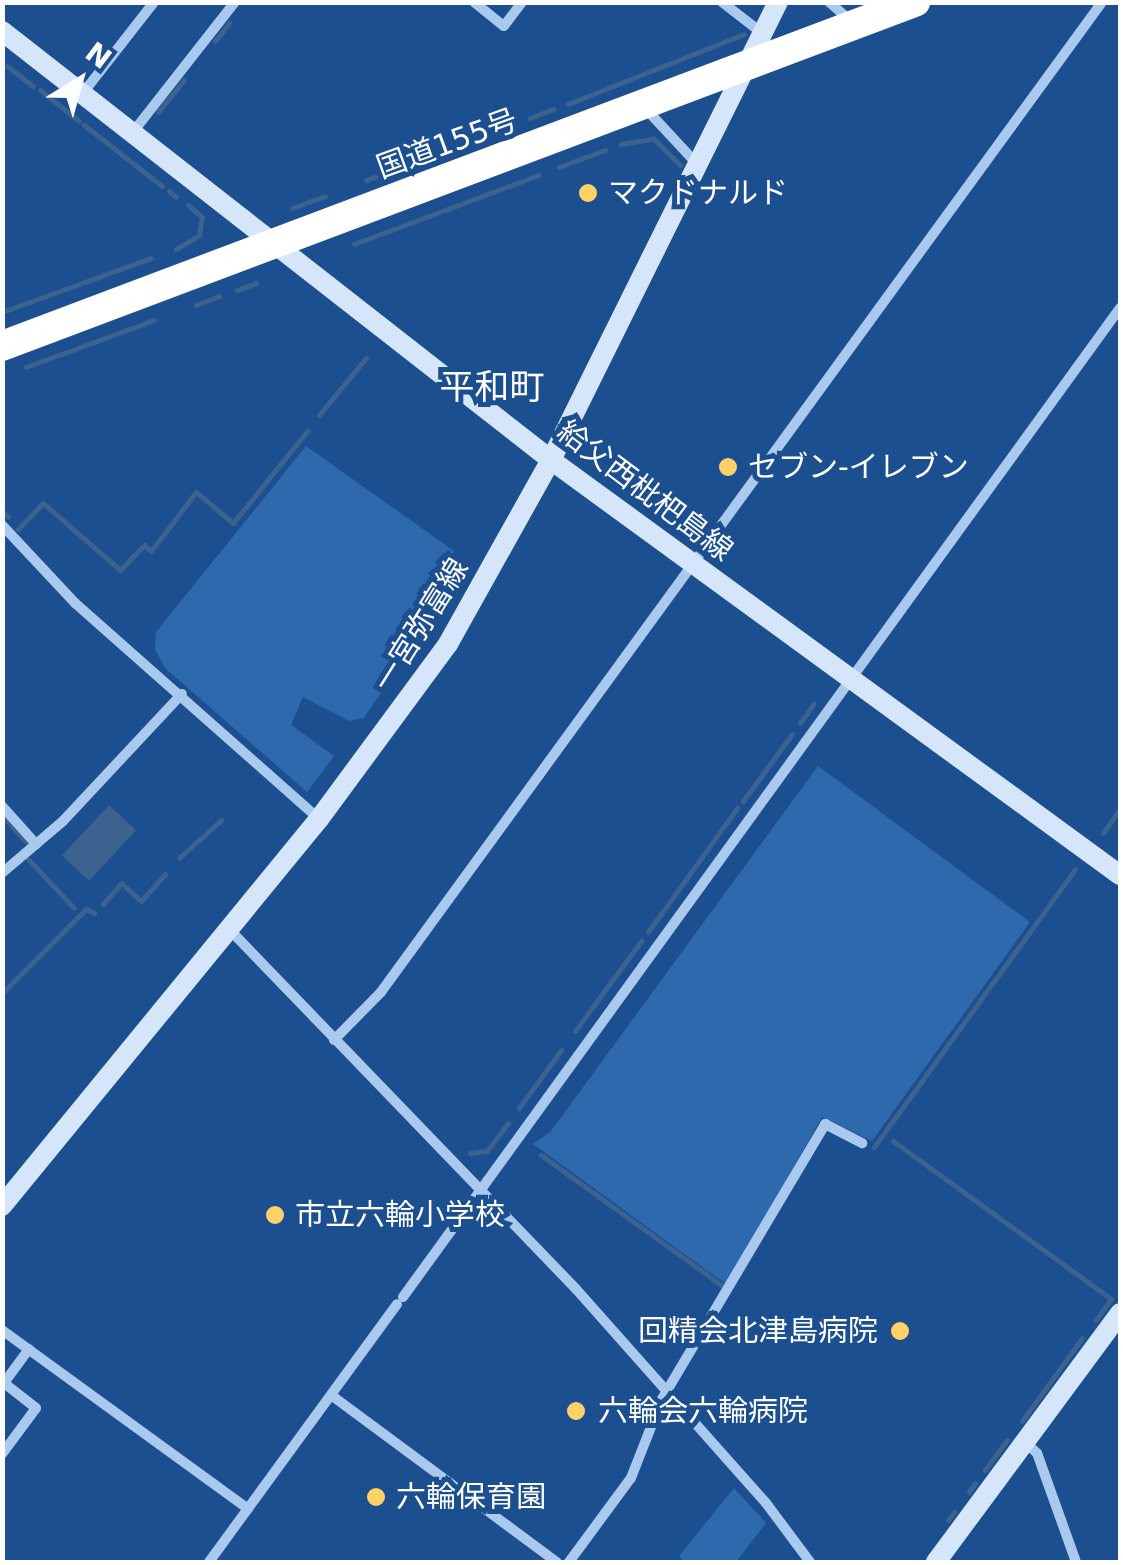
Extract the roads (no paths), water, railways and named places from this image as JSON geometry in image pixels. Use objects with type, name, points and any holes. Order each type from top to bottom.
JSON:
[{"type":"highway","name":"国道155号","points":[[2,346],[744,71],[915,2]]},
{"type":"main road","name":"一宮弥富線","points":[[2,1206],[319,819],[448,644],[551,460],[778,2]]},
{"type":"main road","name":"給父西枇杷島線","points":[[2,31],[551,460],[1120,875]]},
{"type":"main road","points":[[938,1562],[1120,1314]]},
{"type":"street","points":[[84,93],[154,2]]},
{"type":"street","points":[[133,132],[234,2]]},
{"type":"street","points":[[474,2],[504,26],[522,2]]},
{"type":"street","points":[[722,2],[763,34]]},
{"type":"street","points":[[829,2],[856,24]]},
{"type":"street","points":[[334,1040],[381,992],[1102,2]]},
{"type":"street","points":[[645,108],[698,165]]},
{"type":"street","points":[[209,1562],[1120,308]]},
{"type":"street","points":[[2,525],[75,603],[319,819]]},
{"type":"street","points":[[2,872],[36,844],[182,694]]},
{"type":"street","points":[[2,806],[36,844]]},
{"type":"street","points":[[228,928],[668,1394],[810,1562]]},
{"type":"street","points":[[569,1562],[630,1478],[668,1394],[824,1124],[862,1143]]},
{"type":"street","points":[[2,1330],[248,1509]]},
{"type":"street","points":[[2,1454],[36,1408],[4,1383],[29,1349]]},
{"type":"street","points":[[331,1396],[557,1562]]},
{"type":"street","points":[[1025,1442],[1037,1453],[1076,1562]]},
{"type":"waterway","points":[[215,41],[229,23]]},
{"type":"waterway","points":[[568,104],[744,34]]},
{"type":"waterway","points":[[7,66],[33,86]]},
{"type":"waterway","points":[[158,112],[184,80]]},
{"type":"waterway","points":[[40,90],[79,121]]},
{"type":"waterway","points":[[530,118],[553,109]]},
{"type":"waterway","points":[[84,125],[162,186]]},
{"type":"waterway","points":[[453,147],[509,126]]},
{"type":"waterway","points":[[621,144],[654,139],[680,165]]},
{"type":"waterway","points":[[559,167],[605,150]]},
{"type":"waterway","points":[[392,171],[443,151]]},
{"type":"waterway","points":[[354,244],[539,175]]},
{"type":"waterway","points":[[366,180],[378,176]]},
{"type":"waterway","points":[[169,191],[176,197]]},
{"type":"waterway","points":[[292,208],[325,196]]},
{"type":"waterway","points":[[176,249],[199,235],[202,217],[188,205]]},
{"type":"waterway","points":[[2,312],[151,258]]},
{"type":"waterway","points":[[237,290],[256,283]]},
{"type":"waterway","points":[[196,305],[219,296]]},
{"type":"waterway","points":[[26,367],[154,320]]},
{"type":"waterway","points":[[319,415],[366,358]]},
{"type":"waterway","points":[[18,529],[43,503],[120,570],[144,545],[151,551],[196,492],[233,523],[308,430]]},
{"type":"waterway","points":[[2,511],[8,517]]},
{"type":"waterway","points":[[800,723],[814,703]]},
{"type":"waterway","points":[[743,801],[792,734]]},
{"type":"waterway","points":[[648,932],[737,808]]},
{"type":"waterway","points":[[1103,833],[1120,809]]},
{"type":"waterway","points":[[2,815],[26,842]]},
{"type":"waterway","points":[[179,858],[221,820]]},
{"type":"waterway","points":[[28,859],[74,908]]},
{"type":"waterway","points":[[874,1147],[1075,869]]},
{"type":"waterway","points":[[103,904],[121,883],[141,901],[165,874]]},
{"type":"waterway","points":[[2,993],[86,909],[94,913]]},
{"type":"waterway","points":[[575,1031],[641,941]]},
{"type":"waterway","points":[[519,1108],[561,1050]]},
{"type":"waterway","points":[[470,1153],[487,1151],[508,1123]]},
{"type":"waterway","points":[[893,1141],[1111,1299],[1096,1320]]},
{"type":"waterway","points":[[541,1155],[724,1287]]},
{"type":"waterway","points":[[1022,1421],[1082,1338]]},
{"type":"waterway","points":[[985,1470],[1007,1440]]},
{"type":"waterway","points":[[969,1492],[975,1483]]},
{"type":"waterway","points":[[948,1520],[954,1512]]},
{"type":"place","name":"マクドナルド","points":[[588,193]]},
{"type":"place","name":"セブン-イレブン","points":[[728,467]]},
{"type":"place","name":"市立六輪小学校","points":[[275,1215]]},
{"type":"place","name":"回精会北津島病院","points":[[900,1331]]},
{"type":"place","name":"六輪会六輪病院","points":[[576,1411]]},
{"type":"place","name":"六輪保育園","points":[[376,1497]]},
{"type":"district","name":"平和町","points":[[492,387]]}]
